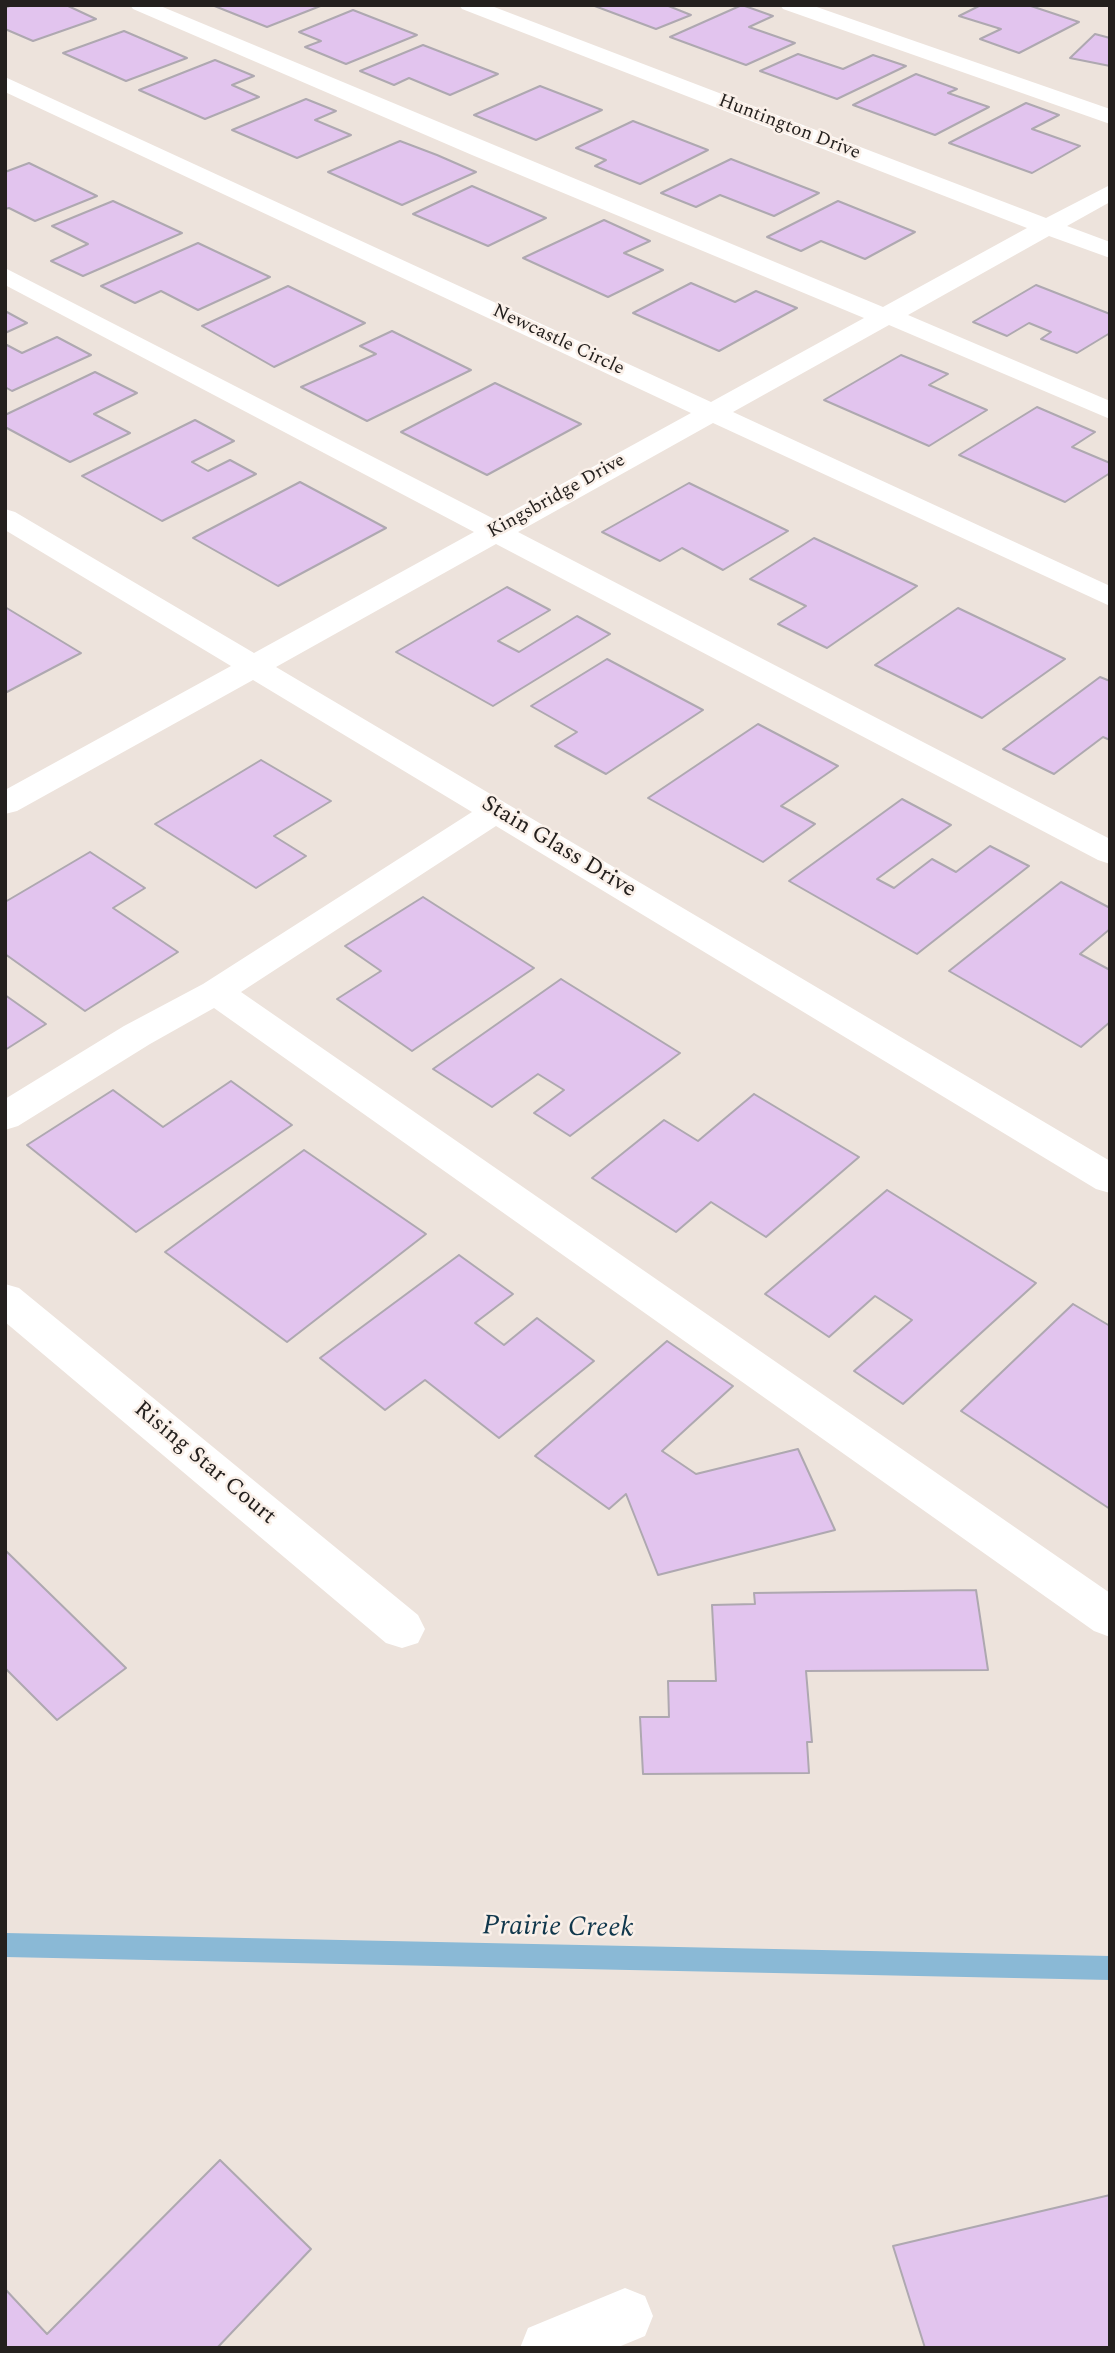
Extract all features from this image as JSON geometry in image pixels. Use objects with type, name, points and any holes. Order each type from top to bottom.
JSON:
[{"type":"street","points":[[140,5],[541,176],[886,316],[1110,411]]},
{"type":"street","name":"Huntington Drive","points":[[469,5],[1110,251]]},
{"type":"street","points":[[790,5],[1110,117]]},
{"type":"street","name":"Newcastle Circle","points":[[5,84],[1110,597]]},
{"type":"street","name":"Kingsbridge Drive","points":[[5,804],[1110,191]]},
{"type":"street","points":[[5,275],[1110,853]]},
{"type":"street","name":"Stain Glass Drive","points":[[5,518],[1110,1180]]},
{"type":"street","points":[[5,1116],[137,1035],[216,992],[497,811]]},
{"type":"street","points":[[216,992],[1110,1618]]},
{"type":"street","name":"Rising Star Court","points":[[5,1299],[402,1629]]},
{"type":"street","points":[[548,2348],[625,2316]]},
{"type":"building","points":[[12,5],[66,5],[96,19],[33,41],[5,29],[5,8]]},
{"type":"building","points":[[212,5],[323,5],[267,27]]},
{"type":"building","points":[[592,5],[666,5],[691,15],[656,29]]},
{"type":"building","points":[[742,5],[773,16],[749,27],[795,43],[746,65],[670,37]]},
{"type":"building","points":[[981,5],[1028,5],[1079,22],[1019,53],[980,39],[1001,29],[959,16]]},
{"type":"building","points":[[353,10],[417,35],[346,64],[305,47],[321,41],[299,32]]},
{"type":"building","points":[[124,31],[187,58],[126,81],[63,53]]},
{"type":"building","points":[[1095,34],[1110,38],[1110,66],[1070,58]]},
{"type":"building","points":[[423,45],[498,74],[450,95],[409,78],[394,85],[360,71]]},
{"type":"building","points":[[798,54],[843,69],[873,55],[906,66],[837,99],[760,71]]},
{"type":"building","points":[[215,60],[254,76],[232,85],[259,97],[205,119],[139,90]]},
{"type":"building","points":[[916,74],[957,89],[948,93],[989,107],[935,135],[853,105]]},
{"type":"building","points":[[540,86],[602,110],[536,140],[474,115]]},
{"type":"building","points":[[306,99],[336,111],[315,120],[351,135],[297,158],[232,130]]},
{"type":"building","points":[[1026,103],[1059,115],[1032,129],[1080,146],[1032,173],[949,143]]},
{"type":"building","points":[[633,121],[708,150],[640,184],[595,166],[606,160],[576,148]]},
{"type":"building","points":[[400,141],[476,172],[402,205],[328,172]]},
{"type":"building","points":[[731,159],[819,193],[774,216],[720,195],[696,207],[661,193]]},
{"type":"building","points":[[29,163],[97,196],[35,221],[9,208],[5,209],[5,172]]},
{"type":"building","points":[[472,186],[546,218],[488,246],[413,214]]},
{"type":"building","points":[[113,201],[182,233],[83,276],[51,261],[88,244],[52,226]]},
{"type":"building","points":[[838,201],[915,232],[865,259],[821,241],[801,251],[767,237]]},
{"type":"building","points":[[604,220],[650,241],[624,253],[663,270],[608,297],[523,258]]},
{"type":"building","points":[[198,243],[270,277],[198,310],[161,291],[135,303],[101,286]]},
{"type":"building","points":[[691,283],[735,302],[756,291],[797,308],[719,351],[633,313]]},
{"type":"building","points":[[1036,285],[1110,314],[1110,333],[1077,353],[1041,339],[1051,332],[1029,323],[1007,336],[973,322]]},
{"type":"building","points":[[288,286],[365,323],[274,367],[202,326]]},
{"type":"building","points":[[5,311],[27,323],[5,333]]},
{"type":"building","points":[[392,331],[471,370],[367,421],[301,387],[376,354],[360,346]]},
{"type":"building","points":[[57,337],[91,355],[12,391],[5,387],[5,344],[22,353]]},
{"type":"building","points":[[901,355],[948,374],[929,385],[987,410],[929,446],[824,400]]},
{"type":"building","points":[[95,372],[137,393],[94,414],[130,433],[70,462],[5,427],[5,415]]},
{"type":"building","points":[[495,383],[581,424],[487,475],[401,432]]},
{"type":"building","points":[[1037,407],[1095,432],[1072,447],[1110,463],[1110,473],[1065,502],[959,455]]},
{"type":"building","points":[[195,420],[234,441],[192,462],[208,471],[230,460],[256,474],[162,521],[82,476]]},
{"type":"building","points":[[300,482],[386,528],[278,586],[193,538]]},
{"type":"building","points":[[689,483],[788,531],[723,570],[682,548],[660,561],[602,532]]},
{"type":"building","points":[[814,538],[917,586],[827,648],[778,624],[806,606],[750,579]]},
{"type":"building","points":[[507,587],[550,610],[498,641],[519,652],[577,616],[610,634],[493,706],[396,652]]},
{"type":"building","points":[[5,607],[81,653],[5,693]]},
{"type":"building","points":[[958,608],[1065,659],[982,718],[875,665]]},
{"type":"building","points":[[607,659],[703,710],[606,774],[555,746],[577,732],[531,706]]},
{"type":"building","points":[[1100,677],[1110,681],[1110,740],[1103,737],[1054,774],[1003,749]]},
{"type":"building","points":[[758,724],[838,766],[781,806],[815,824],[763,862],[648,798]]},
{"type":"building","points":[[261,760],[331,801],[274,836],[306,856],[256,888],[155,824]]},
{"type":"building","points":[[902,799],[951,825],[877,879],[894,888],[932,859],[956,872],[990,846],[1029,866],[917,954],[789,881]]},
{"type":"building","points":[[90,852],[145,888],[113,908],[178,952],[85,1011],[5,954],[5,902]]},
{"type":"building","points":[[1061,882],[1110,908],[1110,929],[1080,954],[1110,970],[1110,1022],[1081,1047],[949,971]]},
{"type":"building","points":[[423,897],[534,968],[412,1051],[337,999],[381,971],[345,946]]},
{"type":"building","points":[[561,979],[680,1053],[570,1136],[534,1113],[564,1090],[538,1074],[492,1107],[433,1069]]},
{"type":"building","points":[[5,995],[46,1024],[5,1050]]},
{"type":"building","points":[[231,1081],[292,1125],[136,1232],[27,1145],[113,1090],[163,1127]]},
{"type":"building","points":[[754,1094],[859,1157],[766,1237],[711,1202],[676,1232],[592,1178],[664,1120],[698,1141]]},
{"type":"building","points":[[304,1150],[426,1234],[287,1342],[165,1252]]},
{"type":"building","points":[[887,1190],[1036,1283],[903,1404],[854,1371],[912,1320],[875,1296],[829,1337],[765,1294]]},
{"type":"building","points":[[459,1255],[513,1294],[475,1323],[504,1345],[537,1318],[594,1361],[499,1438],[425,1380],[385,1410],[320,1358]]},
{"type":"building","points":[[1073,1304],[1110,1326],[1110,1509],[961,1411]]},
{"type":"building","points":[[667,1341],[733,1386],[662,1451],[696,1474],[798,1449],[835,1530],[658,1575],[626,1494],[609,1509],[535,1456]]},
{"type":"building","points":[[5,1550],[126,1668],[57,1720],[5,1668]]},
{"type":"building","points":[[976,1590],[988,1670],[806,1671],[812,1742],[807,1742],[809,1773],[643,1774],[640,1717],[669,1717],[668,1681],[716,1681],[712,1605],[755,1604],[754,1593]]},
{"type":"building","points":[[220,2160],[311,2249],[217,2348],[5,2348],[5,2289],[47,2334]]},
{"type":"building","points":[[1110,2195],[1110,2348],[925,2348],[893,2246]]},
{"type":"waterway","name":"Prairie Creek","points":[[5,1945],[1110,1968]]}]
